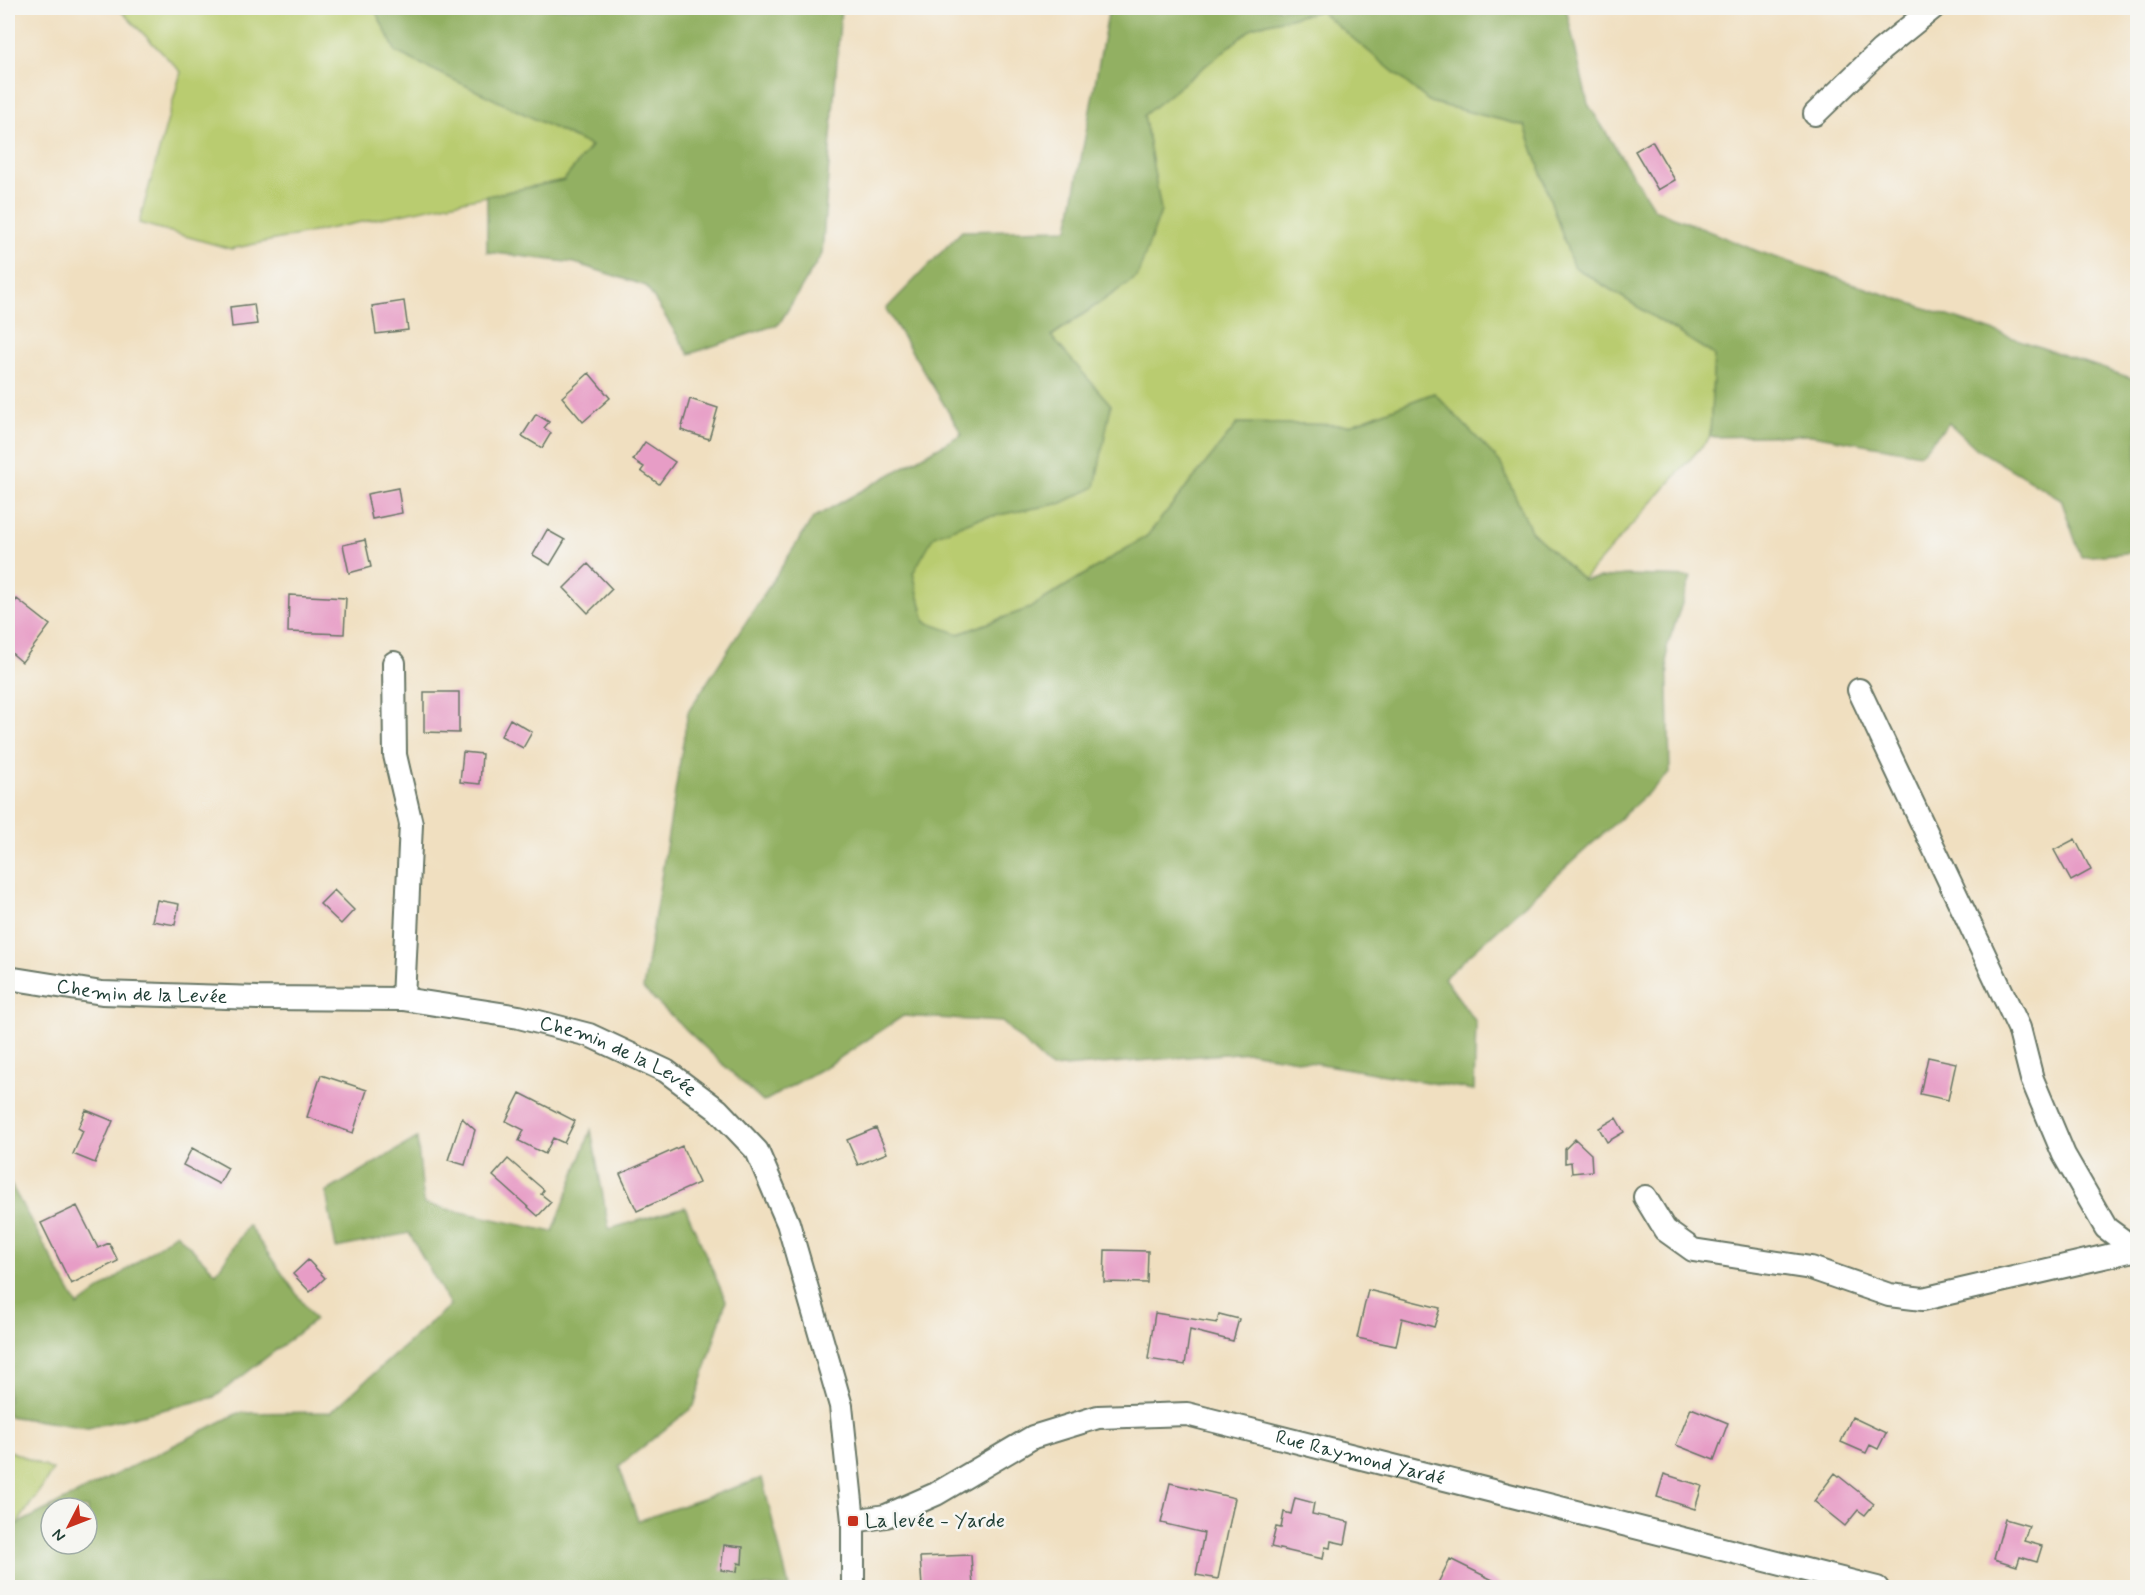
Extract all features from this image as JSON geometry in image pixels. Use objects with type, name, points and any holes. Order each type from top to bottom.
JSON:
[{"type":"street","points":[[1815,114],[1881,50],[1933,8]]},
{"type":"street","points":[[394,663],[395,755],[411,824],[403,999]]},
{"type":"street","points":[[1859,690],[2019,1028],[2032,1078],[2064,1155],[2106,1228],[2137,1249]]},
{"type":"street","name":"Chemin de la Levée","points":[[8,978],[102,993],[258,998],[403,999],[519,1017],[589,1035],[666,1071],[718,1110],[757,1151],[788,1223],[841,1406],[854,1521],[853,1587]]},
{"type":"street","points":[[1646,1197],[1665,1230],[1693,1250],[1811,1268],[1889,1295],[1923,1299],[2137,1249]]},
{"type":"street","name":"Rue Raymond Yardé","points":[[854,1521],[886,1516],[936,1494],[1033,1437],[1098,1417],[1187,1414],[1877,1587]]},
{"type":"green space","points":[[118,8],[374,8],[396,52],[591,146],[564,180],[231,249],[139,223],[181,72]]},
{"type":"green space","points":[[374,8],[841,8],[822,254],[779,324],[689,354],[646,286],[575,263],[487,252],[487,196],[564,180],[591,146],[396,52]]},
{"type":"green space","points":[[1109,8],[1566,8],[1588,104],[1654,209],[1757,251],[2137,380],[2137,552],[2081,557],[2061,499],[1977,449],[1949,423],[1920,454],[1812,435],[1710,437],[1714,355],[1573,266],[1525,126],[1430,102],[1320,11],[1255,26],[1144,115],[1161,211],[1137,277],[1051,336],[1111,405],[1095,487],[1062,503],[977,519],[934,536],[913,573],[925,622],[959,634],[1030,608],[1147,536],[1238,423],[1350,425],[1434,393],[1500,462],[1531,531],[1583,580],[1626,575],[1691,577],[1667,647],[1670,773],[1444,978],[1476,1022],[1474,1090],[1250,1052],[1051,1068],[1002,1022],[903,1016],[832,1063],[763,1102],[643,989],[688,712],[813,518],[962,434],[886,309],[962,231],[1068,229]]},
{"type":"green space","points":[[1320,11],[1430,102],[1525,126],[1573,266],[1714,355],[1710,437],[1583,580],[1531,531],[1499,462],[1434,393],[1350,425],[1238,423],[1147,536],[1030,608],[958,634],[925,622],[913,573],[933,536],[977,519],[1062,503],[1111,405],[1051,337],[1137,277],[1161,211],[1144,115],[1255,26]]},
{"type":"green space","points":[[591,1130],[609,1229],[685,1207],[726,1301],[694,1406],[619,1466],[638,1521],[762,1478],[789,1587],[8,1588],[8,1538],[17,1524],[39,1513],[39,1556],[99,1556],[99,1496],[73,1496],[238,1413],[331,1412],[450,1305],[409,1233],[336,1248],[326,1192],[417,1138],[424,1204],[553,1232]]},
{"type":"green space","points":[[10,1183],[78,1306],[176,1233],[216,1273],[248,1225],[315,1320],[215,1397],[88,1428],[8,1416],[8,1187]]},
{"type":"green space","points":[[8,1450],[53,1470],[8,1538]]},
{"type":"building","points":[[1652,141],[1675,180],[1658,190],[1635,151]]},
{"type":"building","points":[[404,301],[408,330],[376,334],[372,306]]},
{"type":"building","points":[[254,304],[257,324],[232,327],[230,307]]},
{"type":"building","points":[[589,373],[610,398],[583,422],[562,397]]},
{"type":"building","points":[[690,399],[718,408],[709,439],[681,430]]},
{"type":"building","points":[[536,414],[549,422],[544,428],[551,433],[542,448],[522,436]]},
{"type":"building","points":[[645,442],[675,462],[659,484],[641,471],[644,467],[633,460]]},
{"type":"building","points":[[398,488],[402,513],[372,519],[367,494]]},
{"type":"building","points":[[547,530],[565,540],[550,565],[533,555]]},
{"type":"building","points":[[365,540],[371,567],[349,573],[343,545]]},
{"type":"building","points":[[588,564],[612,589],[588,613],[564,588]]},
{"type":"building","points":[[289,595],[346,598],[344,634],[288,632]]},
{"type":"building","points":[[17,599],[50,625],[22,662],[8,650],[8,612]]},
{"type":"building","points":[[424,692],[459,692],[459,733],[424,732]]},
{"type":"building","points":[[510,719],[532,732],[523,748],[501,736]]},
{"type":"building","points":[[463,752],[482,754],[480,784],[460,782]]},
{"type":"building","points":[[2075,839],[2091,870],[2071,881],[2054,850]]},
{"type":"building","points":[[334,890],[354,910],[341,924],[320,904]]},
{"type":"building","points":[[157,900],[179,904],[175,925],[152,921]]},
{"type":"building","points":[[1928,1057],[1956,1063],[1948,1100],[1920,1094]]},
{"type":"building","points":[[321,1075],[367,1090],[353,1133],[307,1117]]},
{"type":"building","points":[[520,1093],[575,1121],[564,1143],[553,1138],[545,1154],[519,1141],[524,1130],[506,1121]]},
{"type":"building","points":[[86,1110],[113,1121],[95,1163],[73,1154],[83,1131],[78,1128]]},
{"type":"building","points":[[462,1118],[475,1130],[465,1165],[448,1160]]},
{"type":"building","points":[[1616,1118],[1624,1132],[1607,1142],[1599,1128]]},
{"type":"building","points":[[876,1128],[887,1153],[858,1165],[847,1140]]},
{"type":"building","points":[[1575,1139],[1591,1154],[1592,1171],[1572,1173],[1571,1162],[1565,1163],[1565,1149]]},
{"type":"building","points":[[682,1146],[699,1183],[637,1211],[620,1174]]},
{"type":"building","points":[[192,1148],[228,1168],[219,1184],[183,1165]]},
{"type":"building","points":[[508,1159],[544,1190],[541,1194],[551,1202],[538,1216],[493,1176]]},
{"type":"building","points":[[77,1206],[98,1248],[109,1243],[118,1261],[71,1284],[41,1223]]},
{"type":"building","points":[[1105,1250],[1148,1251],[1147,1283],[1104,1282]]},
{"type":"building","points":[[308,1260],[325,1278],[310,1292],[293,1274]]},
{"type":"building","points":[[1368,1290],[1440,1308],[1434,1327],[1402,1318],[1396,1346],[1357,1338]]},
{"type":"building","points":[[1155,1313],[1217,1323],[1219,1314],[1239,1319],[1233,1341],[1190,1330],[1185,1365],[1148,1359]]},
{"type":"building","points":[[1691,1408],[1728,1423],[1714,1460],[1676,1445]]},
{"type":"building","points":[[1852,1417],[1886,1433],[1878,1449],[1870,1445],[1866,1453],[1841,1442]]},
{"type":"building","points":[[1835,1473],[1874,1504],[1865,1515],[1858,1510],[1845,1526],[1814,1501]]},
{"type":"building","points":[[1664,1474],[1702,1486],[1695,1509],[1657,1497]]},
{"type":"building","points":[[1170,1483],[1235,1498],[1218,1579],[1196,1575],[1204,1533],[1161,1523]]},
{"type":"building","points":[[1295,1498],[1314,1503],[1312,1514],[1349,1522],[1345,1544],[1331,1541],[1330,1548],[1325,1547],[1323,1559],[1271,1547],[1276,1527],[1281,1528],[1284,1512],[1291,1514]]},
{"type":"building","points":[[2005,1519],[2029,1526],[2024,1541],[2042,1546],[2037,1562],[2020,1557],[2017,1566],[1994,1559]]},
{"type":"building","points":[[724,1545],[743,1547],[742,1564],[738,1563],[737,1572],[721,1570]]},
{"type":"building","points":[[971,1555],[973,1587],[922,1587],[920,1557]]},
{"type":"building","points":[[1450,1559],[1507,1587],[1436,1587]]},
{"type":"place","name":"La levée - Yarde","points":[[853,1521]]}]
